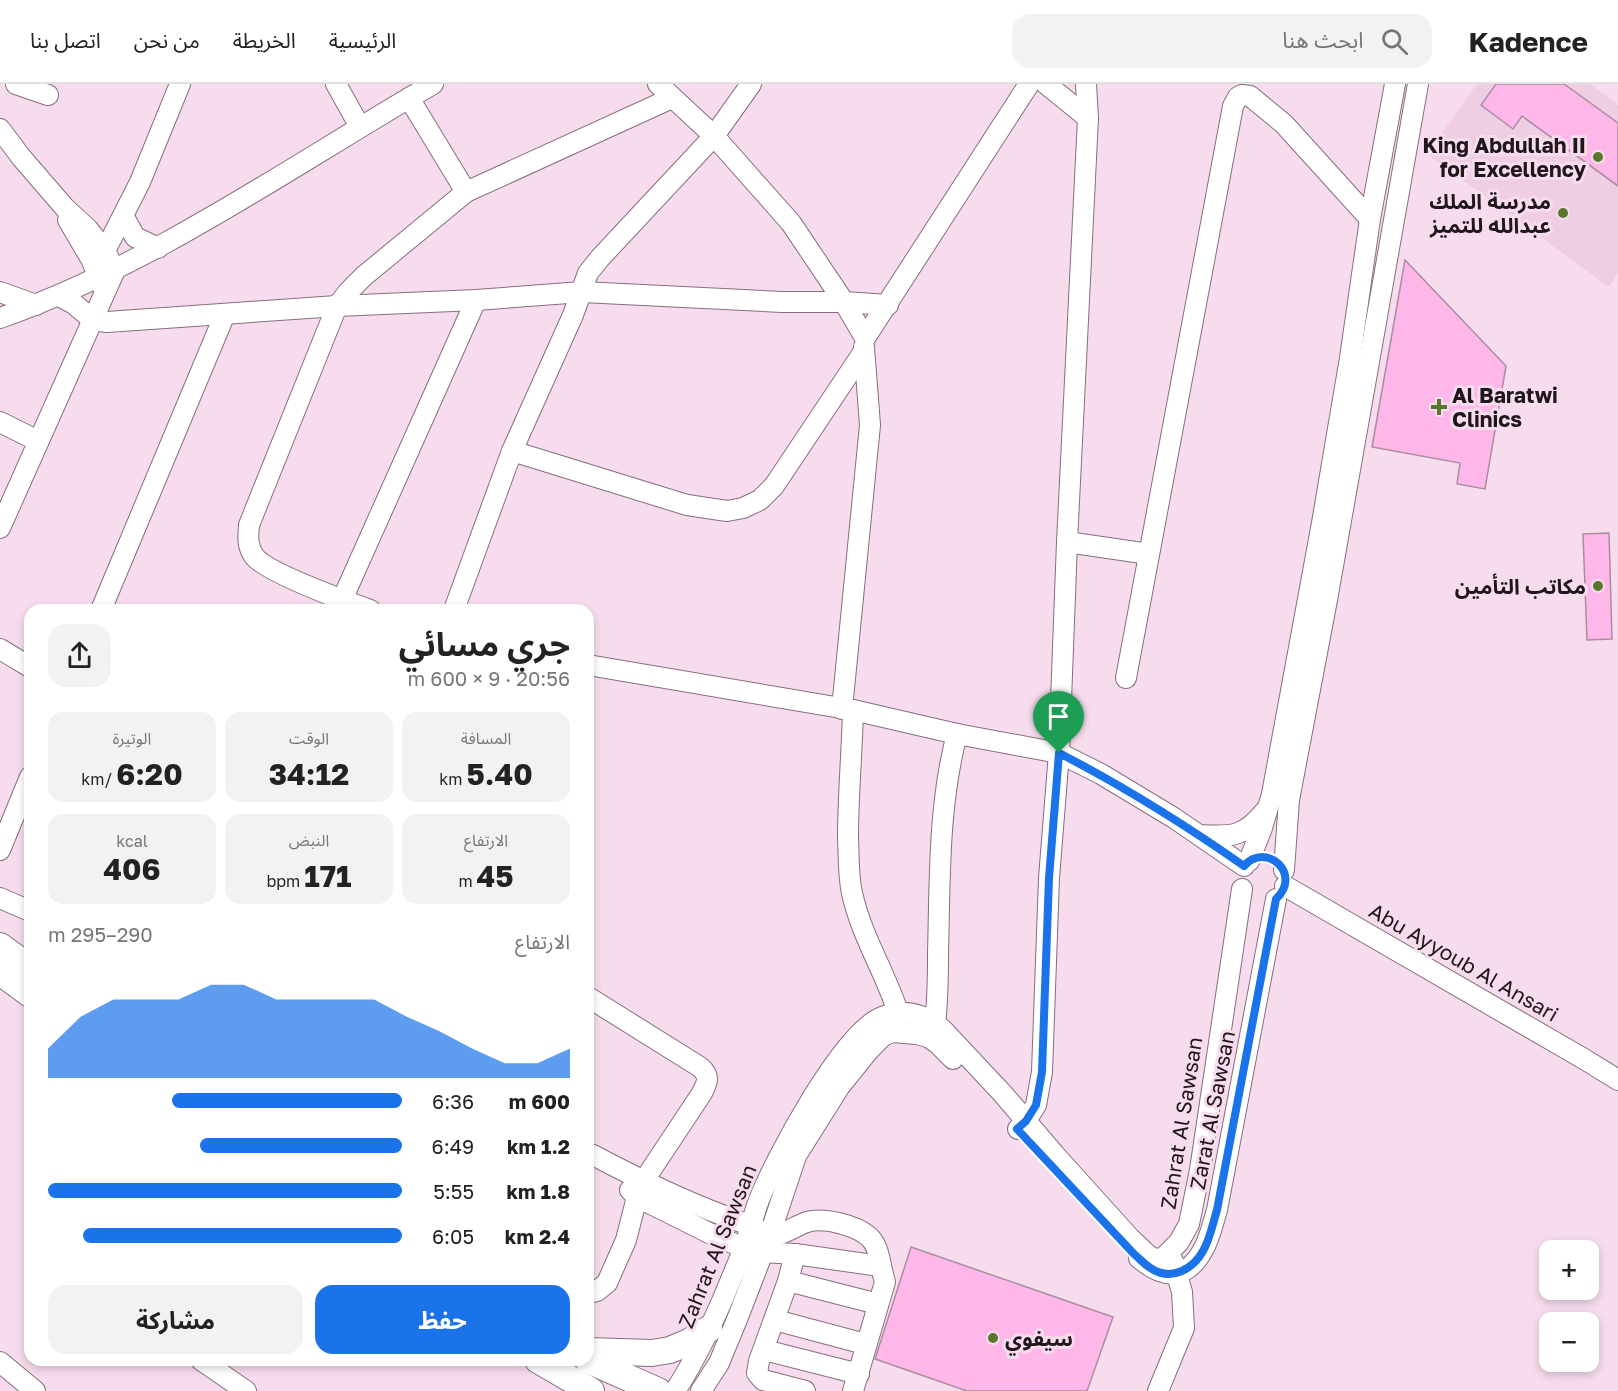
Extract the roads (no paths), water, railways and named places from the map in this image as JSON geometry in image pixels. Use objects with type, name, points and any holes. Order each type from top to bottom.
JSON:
[{"type":"main road","points":[[0,946],[24,964]]},
{"type":"main road","points":[[0,972],[24,990]]},
{"type":"main road","points":[[594,1351],[652,1353],[670,1350],[689,1342],[709,1329]]},
{"type":"main road","points":[[594,1363],[658,1391]]},
{"type":"main road","points":[[546,1366],[571,1384],[591,1391]]},
{"type":"street","points":[[16,84],[48,95]]},
{"type":"street","points":[[0,528],[93,320],[106,279],[105,251],[124,217],[180,84]]},
{"type":"street","points":[[336,84],[360,127]]},
{"type":"street","points":[[0,318],[106,279],[433,84]]},
{"type":"street","points":[[456,604],[512,451],[582,292],[588,273],[714,136],[751,84]]},
{"type":"street","points":[[512,451],[687,505],[727,511],[743,508],[760,500],[774,486],[1029,84]]},
{"type":"street","points":[[1046,84],[1088,118]]},
{"type":"street","points":[[1022,1125],[1036,1105],[1042,1072],[1049,878],[1059,753],[1088,118],[1086,84]]},
{"type":"street","points":[[1247,864],[1257,858],[1273,859],[1282,885],[1261,903],[1247,896],[1242,889],[1241,874],[1270,806],[1322,523],[1350,358],[1370,219],[1395,84]]},
{"type":"street","name":"Zarat Al Sawsan","points":[[1177,1273],[1188,1268],[1203,1251],[1217,1210],[1282,885],[1289,800],[1327,600],[1418,84]]},
{"type":"street","points":[[353,604],[282,574],[256,559],[248,541],[249,525],[337,306],[364,276],[466,192],[665,91],[714,136],[791,223],[844,302],[865,345],[870,425],[847,710],[849,862],[852,891],[858,914],[898,1012],[914,1013],[935,1023],[1003,1094],[1022,1125],[1134,1254],[1151,1269],[1163,1274],[1177,1273]]},
{"type":"street","points":[[1126,678],[1233,106],[1238,97],[1250,96],[1284,124],[1370,219]]},
{"type":"street","points":[[409,98],[466,192]]},
{"type":"street","points":[[0,129],[21,157],[105,251]]},
{"type":"street","points":[[65,208],[69,222],[106,279]]},
{"type":"street","points":[[124,217],[135,237],[158,248]]},
{"type":"street","points":[[0,292],[36,305]]},
{"type":"street","points":[[59,296],[74,304],[93,320],[107,322],[582,292],[782,302],[844,302],[888,306]]},
{"type":"street","points":[[342,600],[476,300]]},
{"type":"street","points":[[104,604],[225,314]]},
{"type":"street","points":[[0,422],[38,441]]},
{"type":"street","points":[[1067,542],[1149,554]]},
{"type":"street","points":[[0,649],[24,663]]},
{"type":"street","points":[[594,666],[847,710],[1059,753],[1101,774],[1247,864]]},
{"type":"street","points":[[935,1023],[939,996],[940,853],[949,767],[957,734]]},
{"type":"street","points":[[0,850],[24,792]]},
{"type":"street","points":[[1200,835],[1239,834],[1270,806]]},
{"type":"street","name":"Abu Ayyoub Al Ansari","points":[[1282,885],[1618,1080]]},
{"type":"street","name":"Zahrat Al Sawsan","points":[[1170,1252],[1179,1242],[1189,1224],[1200,1170],[1242,889]]},
{"type":"street","points":[[0,898],[24,908]]},
{"type":"street","points":[[594,1001],[700,1067],[708,1077],[702,1093],[640,1189],[626,1240],[607,1283],[594,1292]]},
{"type":"street","name":"Zahrat Al Sawsan","points":[[675,1391],[697,1359],[709,1329],[753,1250],[751,1225],[759,1201],[780,1155],[814,1096],[862,1031],[880,1018],[898,1012]]},
{"type":"street","points":[[701,1391],[719,1363],[753,1250],[770,1234],[796,1156],[840,1086],[869,1050],[883,1036],[892,1032],[917,1034],[937,1043],[1022,1125],[1149,1256],[1155,1259],[1163,1258],[1170,1252],[1182,1292],[1184,1328],[1158,1391]]},
{"type":"street","points":[[1584,1059],[1618,1061]]},
{"type":"street","points":[[594,1156],[640,1189],[709,1233],[753,1250],[880,1266]]},
{"type":"street","points":[[640,1189],[751,1225],[770,1234],[785,1233],[808,1221],[827,1220],[861,1231],[877,1245],[885,1282],[865,1344],[856,1382],[764,1350]]},
{"type":"street","points":[[795,1254],[788,1281],[759,1362],[758,1376],[763,1380],[805,1391]]},
{"type":"street","points":[[788,1281],[878,1304]]},
{"type":"street","points":[[775,1320],[865,1344]]},
{"type":"street","points":[[0,1362],[35,1391]]},
{"type":"street","points":[[210,1366],[246,1391]]},
{"type":"place","name":"King Abdullah II for Excellency","points":[[1598,157]]},
{"type":"place","name":"مدرسة الملك عبدالله للتميز","points":[[1563,213]]},
{"type":"place","name":"Al Baratwi Clinics","points":[[1439,407]]},
{"type":"place","name":"مكاتب التأمين","points":[[1598,586]]},
{"type":"place","name":"سيفوي","points":[[993,1338]]}]
